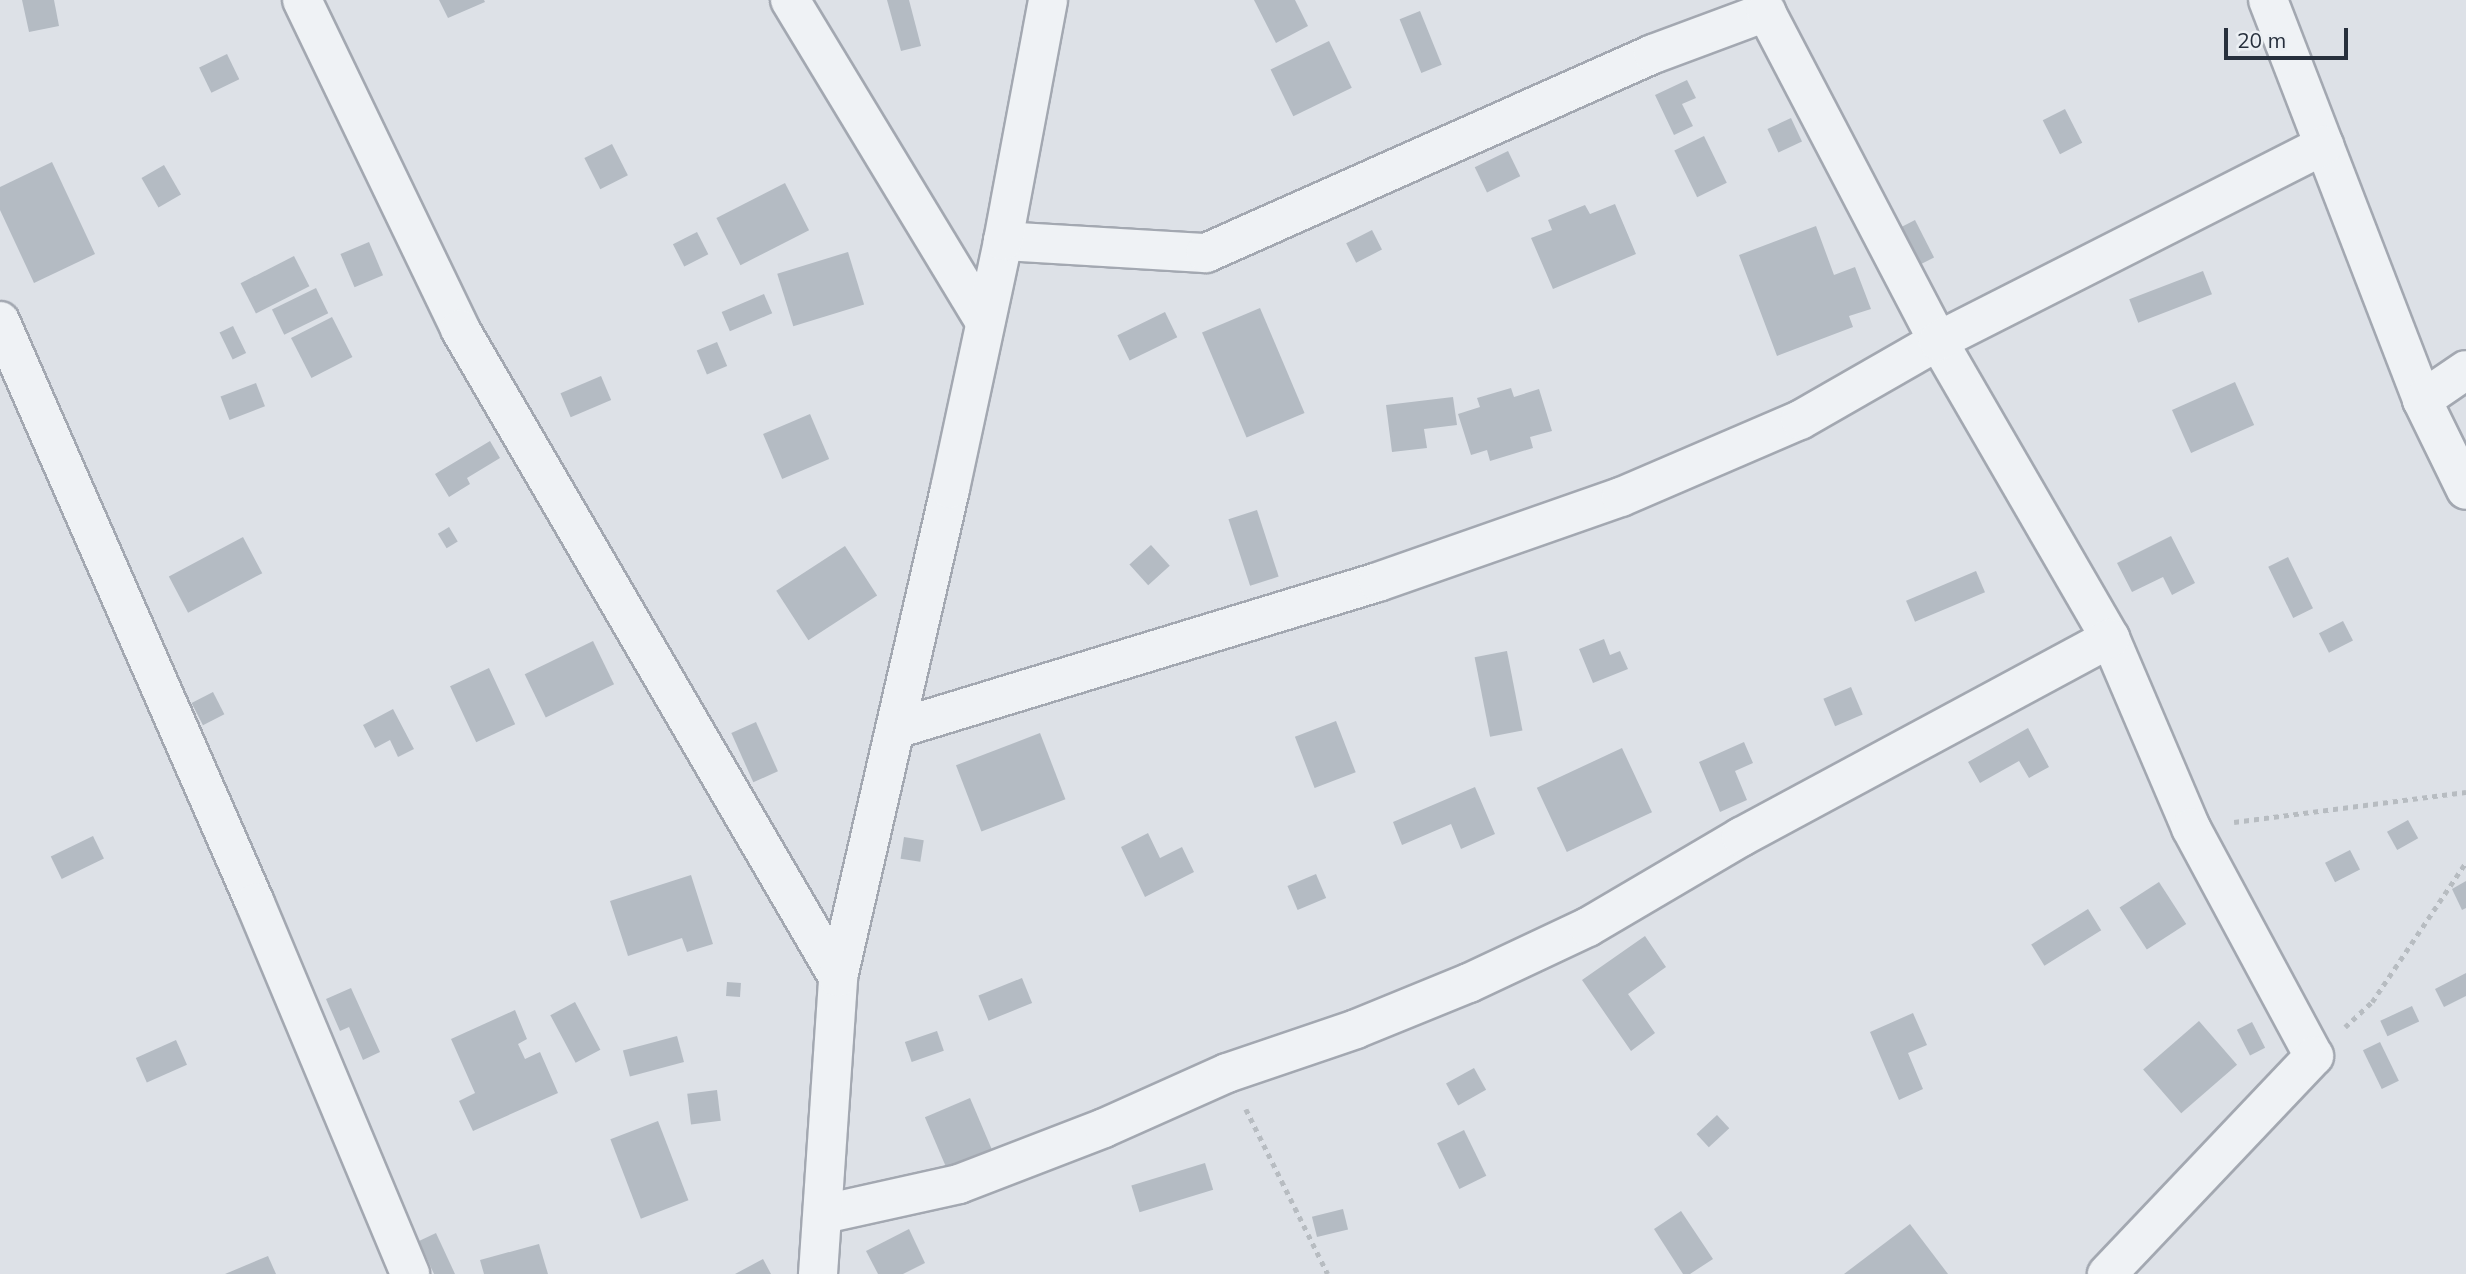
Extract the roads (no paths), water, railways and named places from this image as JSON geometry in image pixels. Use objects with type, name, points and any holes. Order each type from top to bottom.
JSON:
[{"type":"street","points":[[302,0],[460,329],[838,977]]},
{"type":"street","points":[[790,0],[985,323]]},
{"type":"street","points":[[818,1274],[838,977],[899,728],[1003,241],[1048,0]]},
{"type":"street","points":[[2268,0],[2422,400],[2466,490]]},
{"type":"street","points":[[1003,241],[1206,253],[1653,54],[1782,6],[1938,341],[2110,638],[2191,828],[2314,1056],[2107,1274]]},
{"type":"street","points":[[899,728],[1378,582],[1621,497],[1800,420],[1938,341],[2324,145]]},
{"type":"street","points":[[0,321],[255,902],[410,1274]]},
{"type":"street","points":[[2422,400],[2466,370]]},
{"type":"street","points":[[824,1214],[959,1184],[1104,1128],[1227,1073],[1356,1029],[1588,927],[1741,837],[2110,638]]}]
